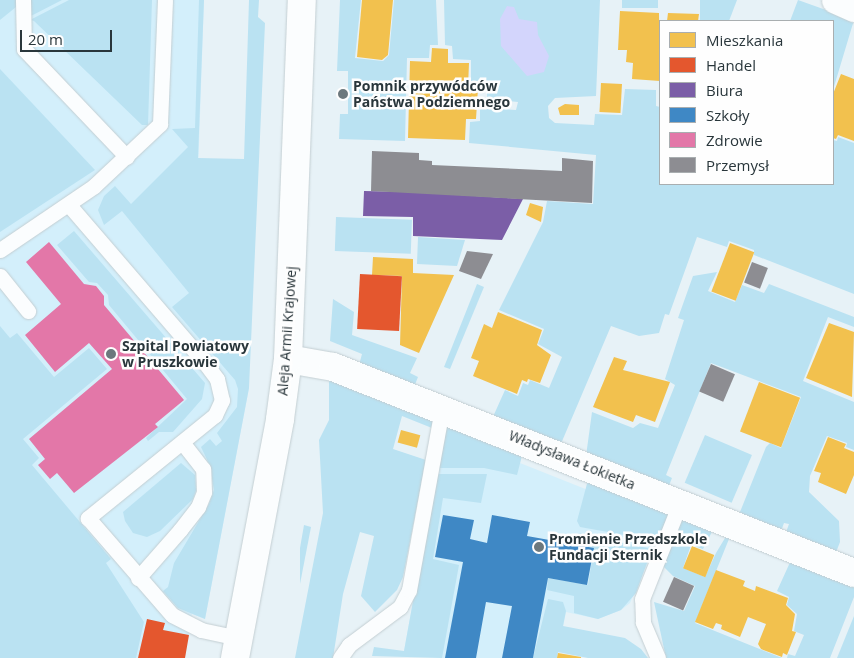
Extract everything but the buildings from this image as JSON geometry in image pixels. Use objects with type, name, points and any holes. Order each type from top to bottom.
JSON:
[{"type":"street","name":"Aleja Armii Krajowej","points":[[237,648],[280,419],[288,359],[302,0]]},
{"type":"street","points":[[836,0],[854,8]]},
{"type":"street","name":"Władysława Łokietka","points":[[288,359],[333,366],[854,573]]},
{"type":"lane","points":[[23,0],[24,49],[127,157]]},
{"type":"lane","points":[[0,250],[69,205],[127,157],[160,124],[165,0]]},
{"type":"lane","points":[[69,205],[217,379],[220,406],[215,415],[88,518],[160,604],[182,621],[237,648]]},
{"type":"lane","points":[[0,276],[28,311]]},
{"type":"lane","points":[[340,658],[354,641],[400,608],[409,590],[442,409]]},
{"type":"lane","points":[[138,578],[198,507],[204,492],[202,469],[182,442]]},
{"type":"lane","points":[[658,658],[643,622],[642,599],[680,503]]},
{"type":"shaded area","name":"Szpital Powiatowy w Pruszkowie","points":[[0,0],[204,0],[193,320],[249,388],[205,619],[192,614],[185,658],[0,658]]},
{"type":"shaded area","points":[[0,0],[16,0],[16,7],[0,20]]},
{"type":"shaded area","points":[[30,0],[62,0],[29,17]]},
{"type":"shaded area","points":[[69,0],[152,0],[148,125],[142,125],[34,21],[30,20]]},
{"type":"shaded area","points":[[199,0],[204,0],[198,158],[244,159],[249,0],[259,0],[258,17],[265,23],[249,388],[205,619],[178,608],[163,591],[168,587],[174,563],[209,504],[214,490],[210,466],[201,447],[210,439],[216,446],[222,441],[217,433],[237,407],[238,389],[235,380],[172,307],[189,293],[122,211],[104,225],[98,210],[104,196],[115,186],[131,204],[188,147],[172,129],[195,128]]},
{"type":"shaded area","points":[[340,0],[361,0],[355,58],[383,61],[389,55],[394,0],[436,0],[438,45],[430,45],[429,58],[407,58],[405,141],[339,139],[340,114],[348,114],[348,71],[337,71]]},
{"type":"shaded area","points":[[444,0],[600,0],[596,96],[555,98],[548,106],[549,118],[555,123],[594,125],[595,114],[622,115],[625,89],[656,90],[656,106],[659,107],[659,185],[834,185],[834,140],[837,141],[838,137],[854,143],[854,294],[754,255],[754,250],[729,241],[727,247],[697,237],[669,315],[665,314],[659,333],[639,336],[611,326],[560,446],[492,419],[505,390],[518,396],[523,383],[528,385],[530,380],[549,388],[562,357],[538,344],[544,329],[499,310],[543,222],[547,201],[593,204],[596,155],[469,143],[470,122],[480,121],[480,108],[516,110],[518,102],[487,99],[487,85],[471,85],[471,60],[453,59],[452,46],[445,45]]},
{"type":"shaded area","points":[[622,0],[658,0],[658,8],[622,8]]},
{"type":"shaded area","points":[[700,0],[737,0],[729,20],[700,20]]},
{"type":"shaded area","points":[[798,0],[854,20],[834,87],[834,20],[790,20]]},
{"type":"shaded area","points":[[507,6],[514,7],[519,19],[537,22],[538,35],[549,56],[544,72],[527,76],[501,46],[500,19]]},
{"type":"shaded area","points":[[0,69],[95,170],[0,232]]},
{"type":"shaded area","points":[[336,217],[412,220],[411,254],[335,251]]},
{"type":"shaded area","points":[[74,231],[205,383],[202,399],[173,432],[159,432],[148,441],[146,438],[187,399],[109,305],[108,295],[97,283],[89,282],[57,245]]},
{"type":"shaded area","points":[[418,237],[465,240],[457,266],[417,264]]},
{"type":"shaded area","points":[[717,272],[708,291],[735,302],[742,285],[764,293],[769,284],[854,317],[854,327],[828,317],[803,381],[854,402],[854,450],[846,447],[847,443],[827,436],[810,476],[809,492],[839,521],[840,542],[835,555],[785,535],[789,524],[784,523],[780,534],[738,517],[766,447],[770,443],[781,448],[801,397],[711,363],[666,475],[672,478],[668,488],[586,456],[592,412],[633,428],[640,423],[658,428],[675,385],[665,379],[684,320],[678,318],[693,276]]},
{"type":"shaded area","points":[[477,284],[484,287],[450,369],[444,367]]},
{"type":"shaded area","points":[[333,299],[354,312],[352,335],[417,358],[410,373],[418,377],[414,387],[359,365],[362,354],[330,341]]},
{"type":"shaded area","points":[[0,326],[10,338],[17,333],[54,377],[89,348],[107,369],[23,439],[39,458],[32,465],[111,559],[106,563],[144,622],[136,658],[0,658]]},
{"type":"shaded area","points":[[329,376],[435,416],[432,428],[402,416],[393,449],[426,460],[403,577],[397,590],[375,612],[361,596],[374,536],[360,532],[343,594],[333,658],[295,658],[323,513],[319,440],[329,420]]},
{"type":"shaded area","points":[[446,421],[523,452],[517,475],[484,468],[437,468]]},
{"type":"shaded area","name":"Promienie Przedszkole Fundacji Sternik","points":[[444,433],[666,521],[630,603],[621,610],[598,619],[566,612],[557,658],[443,658],[404,651]]},
{"type":"shaded area","points":[[705,435],[752,455],[732,503],[685,483]]},
{"type":"shaded area","points":[[181,463],[195,475],[196,490],[193,499],[160,531],[147,537],[133,533],[125,521],[123,512]]},
{"type":"shaded area","points":[[436,474],[487,474],[481,503],[443,498],[433,559],[459,565],[442,658],[372,656],[374,647],[404,651]]},
{"type":"shaded area","points":[[588,480],[670,510],[658,541],[580,527],[577,521]]},
{"type":"shaded area","points":[[683,516],[714,528],[703,549],[691,545],[683,568],[705,577],[728,533],[731,534],[695,623],[782,658],[666,658],[654,602],[684,611],[695,586],[673,576],[662,565]]},
{"type":"shaded area","points":[[304,525],[311,527],[300,584],[300,548]]},
{"type":"shaded area","points":[[578,533],[652,549],[636,593],[621,610],[598,619],[574,613],[574,596],[547,590],[548,578],[588,585],[594,548],[573,544]]},
{"type":"shaded area","points":[[792,558],[854,582],[854,597],[830,658],[787,658],[788,654],[795,656],[804,635],[794,631],[797,614],[787,605],[789,597],[777,591]]},
{"type":"shaded area","points":[[548,599],[563,602],[566,611],[563,626],[625,638],[641,649],[648,658],[588,658],[558,652],[557,658],[533,658]]},
{"type":"shaded area","points":[[854,616],[854,658],[837,658]]},
{"type":"place","name":"Pomnik przywódców Państwa Podziemnego","points":[[343,94]]},
{"type":"place","name":"Szpital Powiatowy w Pruszkowie","points":[[111,354]]},
{"type":"place","name":"Promienie Przedszkole Fundacji Sternik","points":[[539,547]]}]
